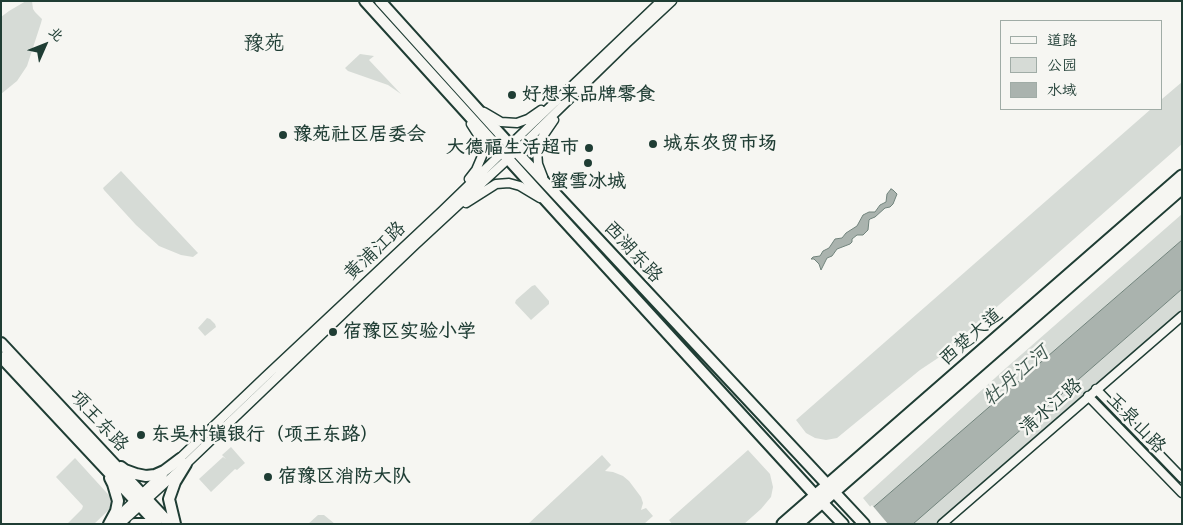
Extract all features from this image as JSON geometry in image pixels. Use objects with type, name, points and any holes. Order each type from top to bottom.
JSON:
[{"type":"highway","name":"西楚大道","points":[[831,488],[1182,176]]},
{"type":"highway","name":"西楚大道","points":[[783,524],[831,488],[1182,188]]},
{"type":"highway","name":"西楚大道","points":[[797,524],[819,498]]},
{"type":"main road","name":"西湖东路","points":[[365,1],[558,215],[842,522]]},
{"type":"main road","name":"西湖东路","points":[[380,1],[513,148],[864,524]]},
{"type":"main road","name":"项王东路","points":[[1,343],[107,463]]},
{"type":"main road","name":"项王东路","points":[[1,358],[141,499],[170,524]]},
{"type":"main road","points":[[107,463],[146,476],[155,475],[183,461]]},
{"type":"main road","points":[[174,524],[169,499],[183,461]]},
{"type":"main road","points":[[107,463],[118,501],[109,524]]},
{"type":"main road","name":"项王东路","points":[[141,499],[157,524]]},
{"type":"main road","points":[[135,524],[146,524]]},
{"type":"street","name":"黄浦江路","points":[[560,103],[661,1]]},
{"type":"street","name":"黄浦江路","points":[[109,524],[141,499],[270,382],[560,103],[672,1]]},
{"type":"street","points":[[452,81],[486,114],[506,123],[517,123],[528,119],[560,103]]},
{"type":"street","points":[[444,89],[480,138],[482,156],[476,170],[445,213]]},
{"type":"street","points":[[560,103],[541,138],[537,151],[538,164],[543,176],[567,206]]},
{"type":"street","points":[[445,213],[496,184],[509,183],[520,186],[537,196],[558,215]]},
{"type":"street","name":"清水江路","points":[[942,524],[1182,316]]},
{"type":"street","name":"玉泉山路","points":[[1096,389],[1182,478]]},
{"type":"street","name":"玉泉山路","points":[[1088,396],[1182,493]]},
{"type":"street","points":[[120,524],[141,499]]},
{"type":"green space","points":[[26,1],[32,1],[33,9],[42,19],[41,23],[27,66],[17,81],[1,94],[1,17]]},
{"type":"green space","points":[[360,54],[374,56],[369,60],[401,94],[388,85],[348,71],[345,68]]},
{"type":"green space","points":[[1182,82],[1182,144],[941,356],[920,370],[837,438],[826,440],[815,438],[806,433],[796,420],[1150,110],[1163,110],[1163,98]]},
{"type":"green space","points":[[121,171],[198,253],[193,257],[181,255],[159,246],[136,225],[103,188]]},
{"type":"green space","points":[[1182,214],[1182,240],[872,509],[863,498],[1006,368]]},
{"type":"green space","points":[[535,285],[549,301],[549,304],[531,320],[515,303],[516,300]]},
{"type":"green space","points":[[1182,289],[1182,313],[939,524],[912,524]]},
{"type":"green space","points":[[207,318],[216,327],[205,336],[198,328]]},
{"type":"green space","points":[[231,447],[245,463],[237,470],[235,469],[211,492],[199,479],[223,457],[226,459],[222,455]]},
{"type":"green space","points":[[748,450],[770,474],[773,487],[771,497],[761,509],[744,524],[672,524],[669,520]]},
{"type":"green space","points":[[602,455],[611,465],[605,471],[623,476],[629,481],[641,497],[643,503],[641,510],[646,508],[653,516],[644,524],[528,524]]},
{"type":"green space","points":[[75,458],[116,503],[94,524],[67,524],[83,506],[56,477]]},
{"type":"green space","points":[[318,515],[324,515],[335,524],[308,524]]},
{"type":"water","points":[[891,189],[897,194],[893,204],[869,220],[868,230],[863,235],[857,235],[850,244],[837,249],[832,256],[827,258],[821,270],[819,264],[814,259],[811,259],[820,256],[835,239],[842,238],[857,226],[863,215],[875,212],[880,205],[886,202],[887,194]]},
{"type":"water","points":[[1182,240],[1182,289],[913,524],[854,524]]},
{"type":"pier","points":[[872,505],[888,524],[852,524],[853,522]]},
{"type":"place","name":"好想来品牌零食","points":[[512,95]]},
{"type":"place","name":"豫苑社区居委会","points":[[283,135]]},
{"type":"place","name":"城东农贸市场","points":[[653,144]]},
{"type":"place","name":"大德福生活超市","points":[[589,148]]},
{"type":"place","name":"蜜雪冰城","points":[[588,163]]},
{"type":"place","name":"宿豫区实验小学","points":[[333,332]]},
{"type":"place","name":"东吴村镇银行（项王东路）","points":[[141,435]]},
{"type":"place","name":"宿豫区消防大队","points":[[268,477]]},
{"type":"district","name":"豫苑","points":[[264,44]]},
{"type":"water label","name":"牡丹江河","points":[[1016,376]]}]
